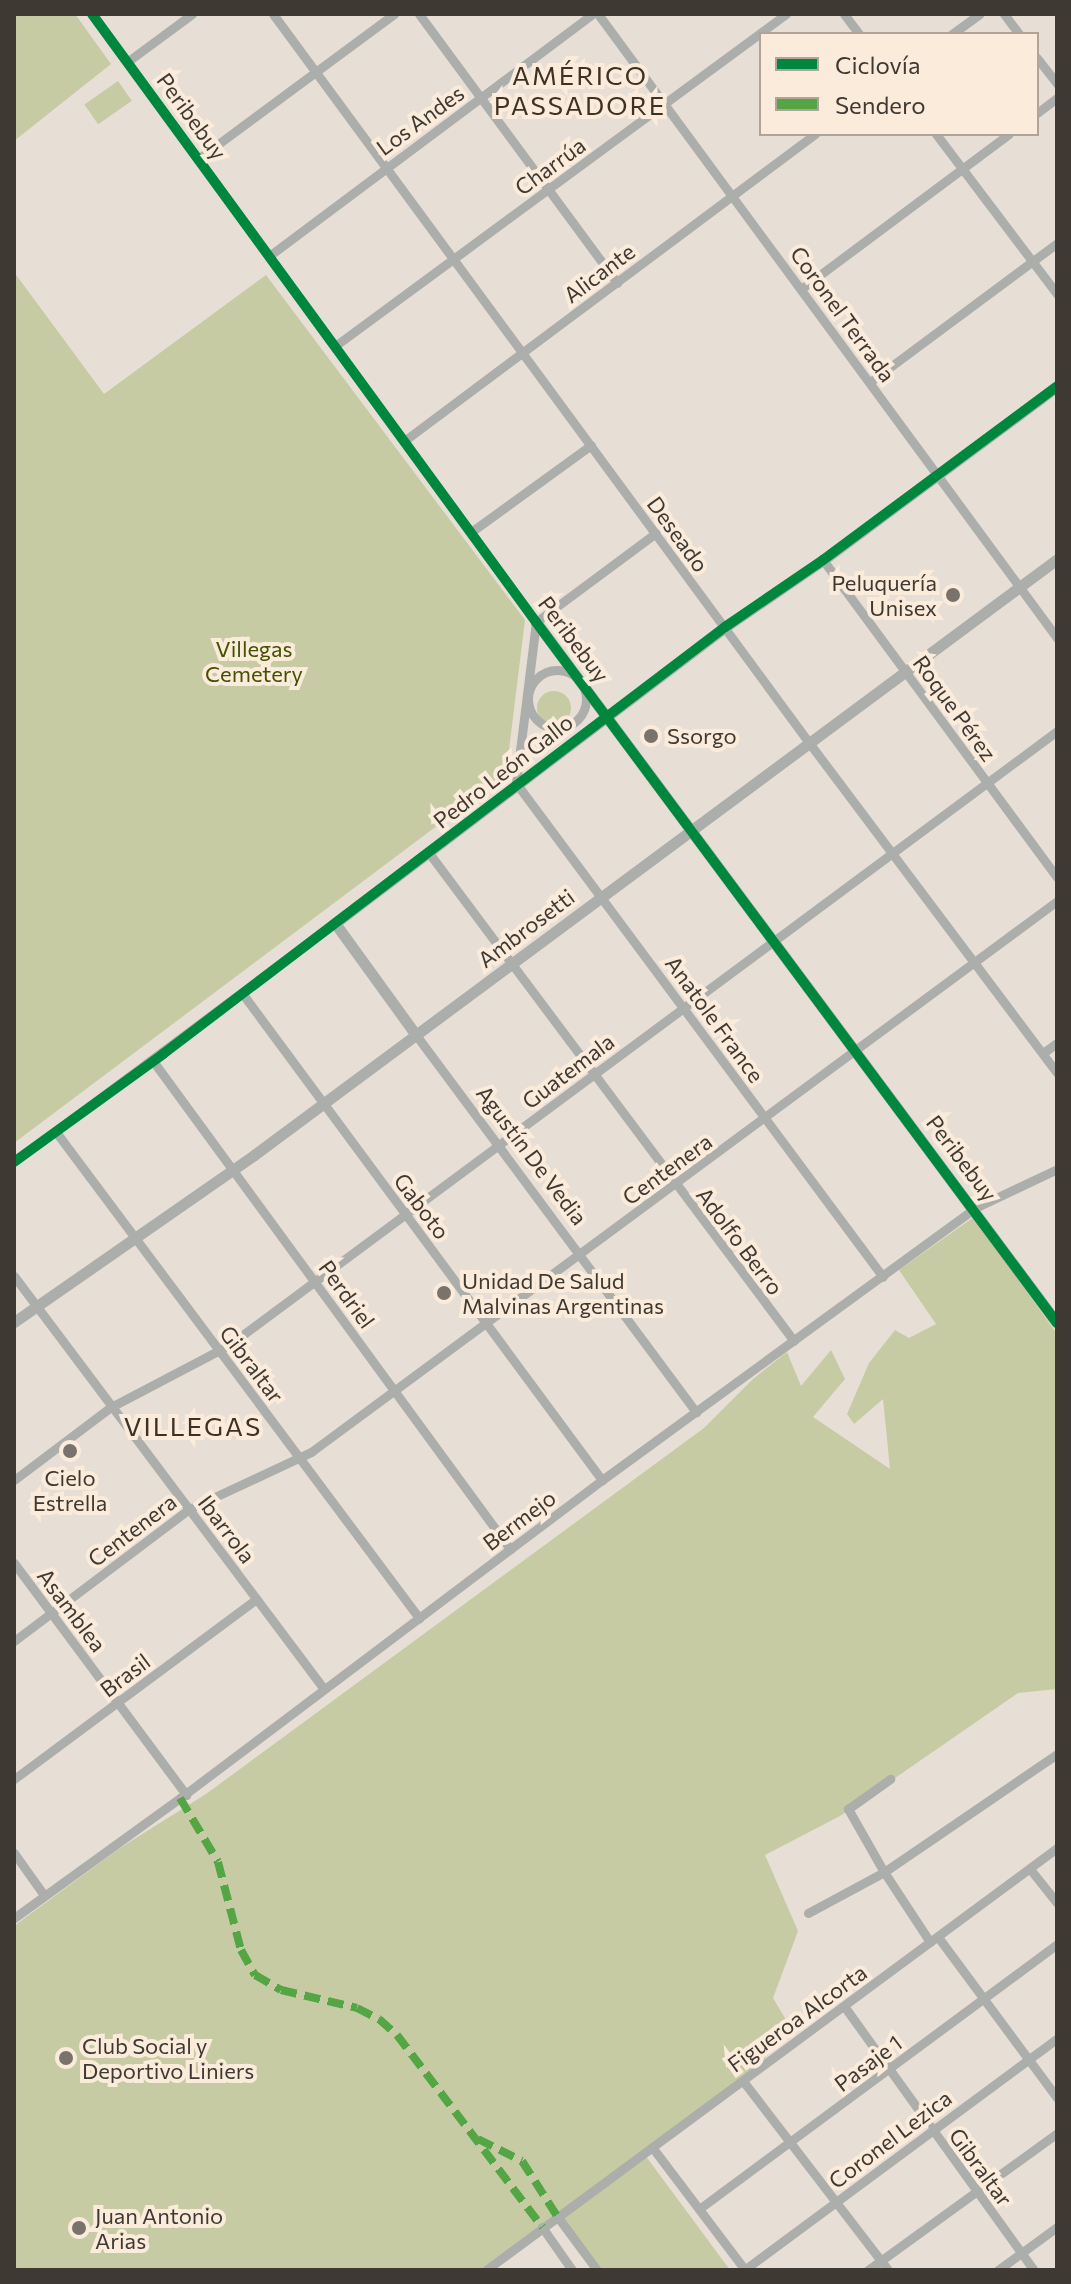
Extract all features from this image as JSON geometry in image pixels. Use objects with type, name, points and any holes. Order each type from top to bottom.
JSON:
[{"type":"street","name":"Peribebuy","points":[[92,14],[536,622],[975,1208],[1057,1323]]},
{"type":"street","points":[[127,62],[192,14]]},
{"type":"street","name":"Deseado","points":[[273,14],[891,854],[1057,1073]]},
{"type":"street","points":[[198,159],[394,14]]},
{"type":"street","points":[[419,14],[617,283]]},
{"type":"street","name":"Los Andes","points":[[269,256],[595,14]]},
{"type":"street","name":"Coronel Terrada","points":[[595,14],[733,195],[1057,638]]},
{"type":"street","name":"Charrúa","points":[[762,32],[786,14]]},
{"type":"street","points":[[844,14],[858,32]]},
{"type":"street","points":[[955,32],[980,14]]},
{"type":"street","points":[[1004,14],[1018,32]]},
{"type":"street","name":"Charrúa","points":[[335,346],[759,34]]},
{"type":"street","points":[[1039,61],[1057,84]]},
{"type":"street","points":[[1039,112],[1057,98]]},
{"type":"street","name":"Alicante","points":[[404,441],[812,136]]},
{"type":"street","points":[[938,136],[1057,294]]},
{"type":"street","points":[[801,289],[1006,136]]},
{"type":"street","points":[[870,382],[1057,243]]},
{"type":"street","name":"Pedro León Gallo","points":[[14,1162],[153,1061],[725,627],[823,560],[1057,386]]},
{"type":"street","points":[[471,532],[591,445]]},
{"type":"street","points":[[516,783],[536,622],[656,533]]},
{"type":"street","name":"Ambrosetti","points":[[14,1322],[233,1170],[1057,559]]},
{"type":"street","name":"Roque Pérez","points":[[823,560],[1057,877]]},
{"type":"street","points":[[552,670],[570,673],[583,685],[585,704],[582,713],[567,726],[547,727],[531,714],[528,694],[536,678],[552,670]]},
{"type":"street","name":"Guatemala","points":[[14,1480],[111,1407],[219,1351],[316,1283],[1057,731]]},
{"type":"street","name":"Anatole France","points":[[516,783],[883,1277]]},
{"type":"street","name":"Adolfo Berro","points":[[429,853],[794,1341]]},
{"type":"street","name":"Centenera","points":[[14,1641],[189,1509],[300,1459],[766,1119],[1057,901]]},
{"type":"street","name":"Agustín De Vedia","points":[[335,923],[696,1412]]},
{"type":"street","name":"Gaboto","points":[[242,993],[602,1480]]},
{"type":"street","points":[[1043,1053],[1057,1043]]},
{"type":"street","name":"Perdriel","points":[[153,1061],[510,1549]]},
{"type":"street","name":"Gibraltar","points":[[56,1132],[419,1618]]},
{"type":"street","name":"Bermejo","points":[[14,1918],[186,1795],[602,1480],[975,1208],[1057,1169]]},
{"type":"street","name":"Ibarrola","points":[[14,1276],[324,1689]]},
{"type":"street","name":"Asamblea","points":[[14,1563],[186,1795]]},
{"type":"street","name":"Brasil","points":[[14,1779],[256,1599]]},
{"type":"street","points":[[808,1913],[884,1872],[1057,1754]]},
{"type":"street","points":[[890,1779],[848,1809],[884,1872],[934,1940],[985,1998],[1057,2098]]},
{"type":"street","name":"Figueroa Alcorta","points":[[486,2270],[1057,1848]]},
{"type":"street","points":[[14,1853],[44,1895]]},
{"type":"street","points":[[1030,1869],[1057,1903]]},
{"type":"street","name":"Pasaje 1","points":[[699,2209],[1057,1944]]},
{"type":"street","name":"Gibraltar","points":[[844,2006],[1034,2270]]},
{"type":"street","name":"Coronel Lezica","points":[[745,2270],[1057,2038]]},
{"type":"street","points":[[743,2081],[888,2270]]},
{"type":"street","points":[[868,2270],[1057,2133]]},
{"type":"street","points":[[652,2147],[745,2270]]},
{"type":"street","points":[[557,2216],[597,2270]]},
{"type":"street","points":[[542,2227],[572,2270]]},
{"type":"street","points":[[998,2270],[1057,2227]]},
{"type":"green space","points":[[19,14],[75,14],[111,64],[14,141],[14,18]]},
{"type":"green space","points":[[118,81],[132,101],[98,124],[84,105]]},
{"type":"green space","name":"Villegas Cemetery","points":[[14,272],[104,394],[266,275],[525,620],[506,774],[14,1143]]},
{"type":"green space","points":[[554,691],[566,696],[571,708],[566,720],[554,725],[542,720],[537,708],[542,696]]},
{"type":"green space","points":[[974,1217],[1057,1334],[1057,1689],[1018,1693],[840,1816],[765,1855],[798,1931],[773,1998],[792,2030],[743,2081],[486,2270],[14,2270],[14,1926],[120,1848],[206,1794],[704,1428],[753,1379],[787,1352],[801,1386],[831,1350],[845,1379],[813,1417],[890,1469],[883,1399],[854,1424],[847,1414],[869,1363],[895,1330],[909,1338],[936,1324],[899,1270]]},
{"type":"green space","points":[[645,2155],[730,2270],[601,2270],[562,2218]]},
{"type":"marked path","points":[[180,1798],[218,1862],[241,1950],[255,1975],[281,1990],[357,2008],[379,2019],[397,2035],[542,2227]]},
{"type":"marked path","points":[[478,2139],[522,2161],[557,2216]]},
{"type":"cycle path","points":[[92,14],[536,622],[1057,1323]]},
{"type":"cycle path","points":[[14,1162],[163,1054],[725,627],[823,560],[1057,386]]},
{"type":"place","name":"Peluquería Unisex","points":[[953,595]]},
{"type":"place","name":"Ssorgo","points":[[651,736]]},
{"type":"place","name":"Unidad De Salud Malvinas Argentinas","points":[[444,1293]]},
{"type":"place","name":"Cielo Estrella","points":[[70,1451]]},
{"type":"place","name":"Club Social y Deportivo Liniers","points":[[66,2058]]},
{"type":"place","name":"Juan Antonio Arias","points":[[79,2228]]},
{"type":"district","name":"AMÉRICO PASSADORE","points":[[580,90]]},
{"type":"district","name":"VILLEGAS","points":[[193,1426]]}]
